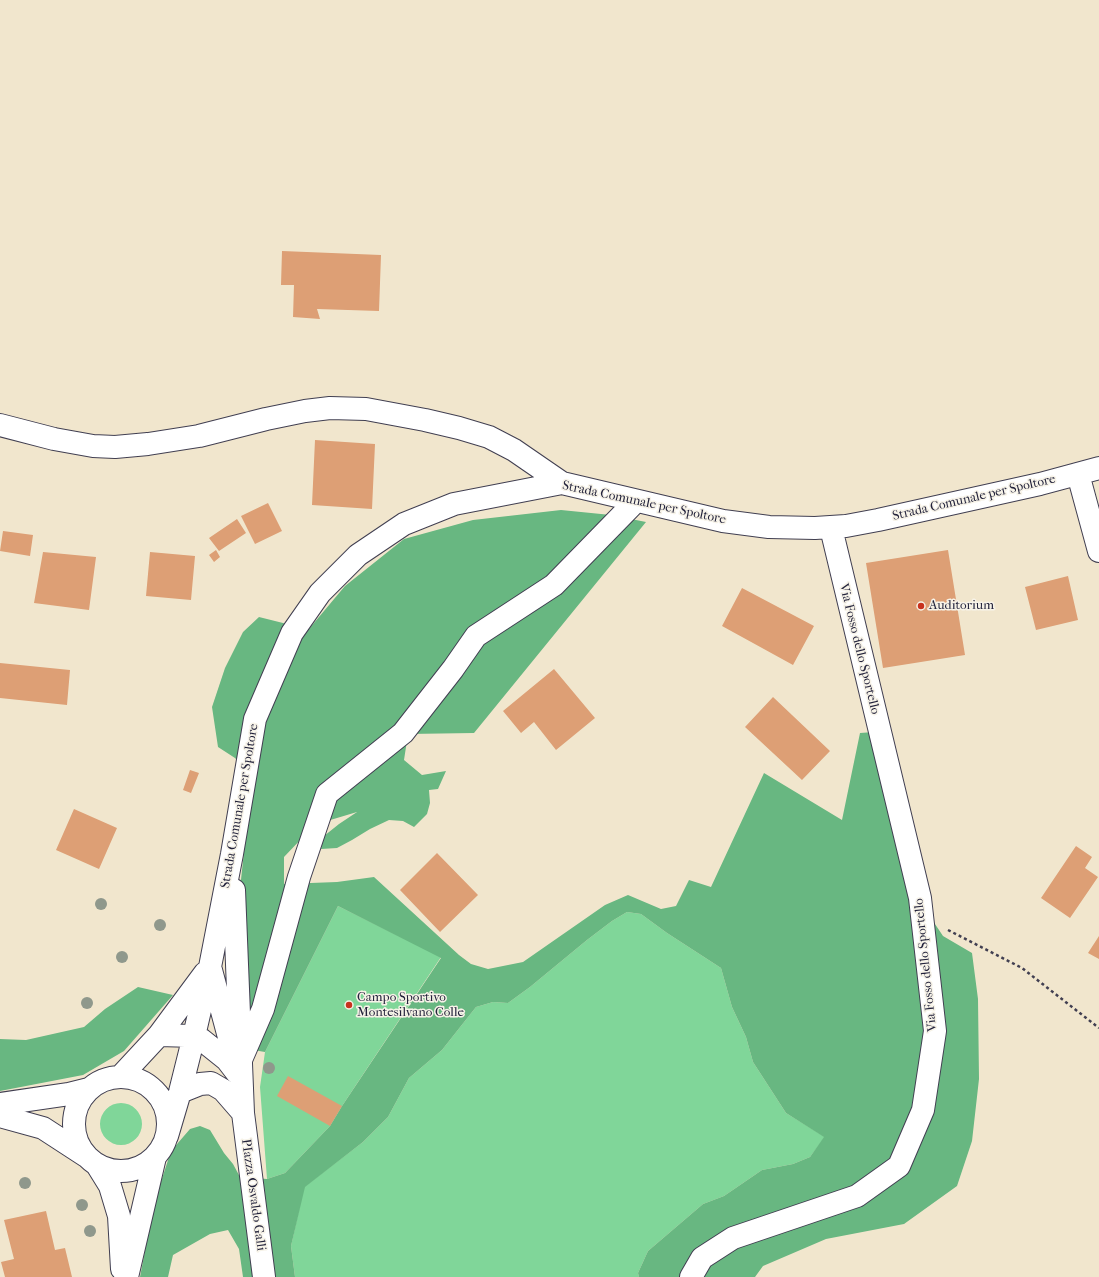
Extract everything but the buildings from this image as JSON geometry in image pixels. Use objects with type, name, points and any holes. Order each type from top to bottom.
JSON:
[{"type":"street","points":[[0,425],[54,439],[93,446],[115,447],[148,444],[199,436],[266,419],[317,410],[342,408],[372,410],[425,420],[489,437],[514,450],[562,484]]},
{"type":"street","name":"Strada Comunale per Spoltore","points":[[167,1136],[180,1092],[210,967],[232,854],[254,719],[292,633],[320,593],[358,555],[404,524],[454,504],[562,484],[749,525],[788,529],[830,528],[878,520],[1099,468]]},
{"type":"street","points":[[1078,474],[1099,551]]},
{"type":"street","points":[[241,1070],[263,1009],[299,877],[327,794],[403,733],[453,669],[476,636],[554,585],[636,501]]},
{"type":"street","name":"Via Fosso dello Sportello","points":[[691,1277],[702,1258],[733,1238],[857,1196],[899,1166],[923,1110],[935,1031],[920,898],[830,528]]},
{"type":"street","points":[[232,854],[241,1070]]},
{"type":"street","points":[[210,967],[241,1070]]},
{"type":"street","name":"Strada Comunale per Spoltore","points":[[120,1077],[159,1035],[210,967]]},
{"type":"street","points":[[159,1035],[194,1036],[212,1046],[227,1060],[241,1070]]},
{"type":"street","name":"PIazza Osvaldo Galli","points":[[241,1070],[243,1113],[264,1277]]},
{"type":"street","points":[[0,1116],[43,1128],[92,1161],[112,1171],[128,1171],[143,1166],[155,1157],[167,1136],[167,1115],[158,1095],[148,1085],[134,1079],[120,1077],[109,1078],[89,1089],[80,1101],[74,1114],[74,1129],[78,1143],[92,1161],[110,1186],[119,1216],[122,1277]]},
{"type":"street","points":[[180,1092],[200,1084],[211,1083],[223,1090],[243,1113]]},
{"type":"street","points":[[0,1104],[69,1094],[89,1089]]},
{"type":"street","points":[[127,1277],[155,1157]]},
{"type":"path","points":[[922,917],[1022,968],[1099,1028]]},
{"type":"green space","points":[[561,510],[611,515],[646,522],[474,733],[408,734],[404,760],[422,775],[446,771],[438,789],[429,790],[430,803],[427,814],[414,827],[403,821],[389,820],[337,848],[321,849],[324,836],[357,812],[327,821],[304,836],[284,857],[284,884],[337,882],[374,877],[459,955],[471,964],[488,969],[523,962],[605,905],[628,895],[661,909],[676,906],[689,880],[711,887],[764,773],[842,820],[860,733],[874,732],[909,885],[943,936],[972,953],[978,999],[979,1079],[972,1141],[957,1186],[904,1224],[826,1239],[763,1266],[755,1277],[639,1277],[638,1273],[648,1251],[703,1204],[724,1196],[762,1170],[793,1164],[810,1157],[824,1137],[786,1113],[753,1062],[746,1037],[732,1007],[721,968],[667,933],[641,914],[627,912],[612,921],[587,940],[530,987],[508,1003],[493,1002],[476,1007],[442,1050],[409,1078],[388,1117],[363,1142],[305,1187],[291,1246],[295,1277],[243,1277],[239,1249],[228,1230],[210,1234],[173,1255],[168,1277],[140,1277],[154,1203],[171,1151],[190,1129],[200,1126],[210,1130],[240,1177],[267,1179],[285,1173],[330,1126],[441,958],[338,906],[265,1052],[253,1050],[240,889],[252,777],[235,758],[218,747],[212,707],[225,668],[243,632],[259,617],[287,624],[303,636],[345,586],[404,539],[473,520]]},
{"type":"green space","name":"Campo Sportivo Montesilvano Colle","points":[[338,906],[441,957],[330,1126],[285,1173],[267,1179],[260,1087],[265,1052]]},
{"type":"green space","points":[[627,912],[641,914],[667,933],[721,968],[732,1007],[746,1037],[753,1062],[786,1113],[825,1137],[810,1157],[793,1164],[762,1170],[724,1196],[703,1204],[648,1251],[638,1273],[639,1277],[295,1277],[291,1246],[304,1187],[363,1142],[388,1117],[409,1078],[442,1050],[476,1007],[493,1002],[508,1003],[530,987],[587,940],[612,921]]},
{"type":"green space","points":[[138,987],[173,995],[124,1051],[83,1075],[0,1091],[0,1039],[26,1040],[84,1027],[105,1009]]},
{"type":"green space","points":[[117,1103],[125,1103],[133,1106],[139,1112],[142,1124],[139,1136],[133,1142],[125,1145],[117,1145],[109,1142],[103,1136],[100,1128],[100,1120],[103,1112],[109,1106]]},
{"type":"place","name":"Auditorium","points":[[921,606]]},
{"type":"place","name":"Campo Sportivo Montesilvano Colle","points":[[349,1005]]}]
